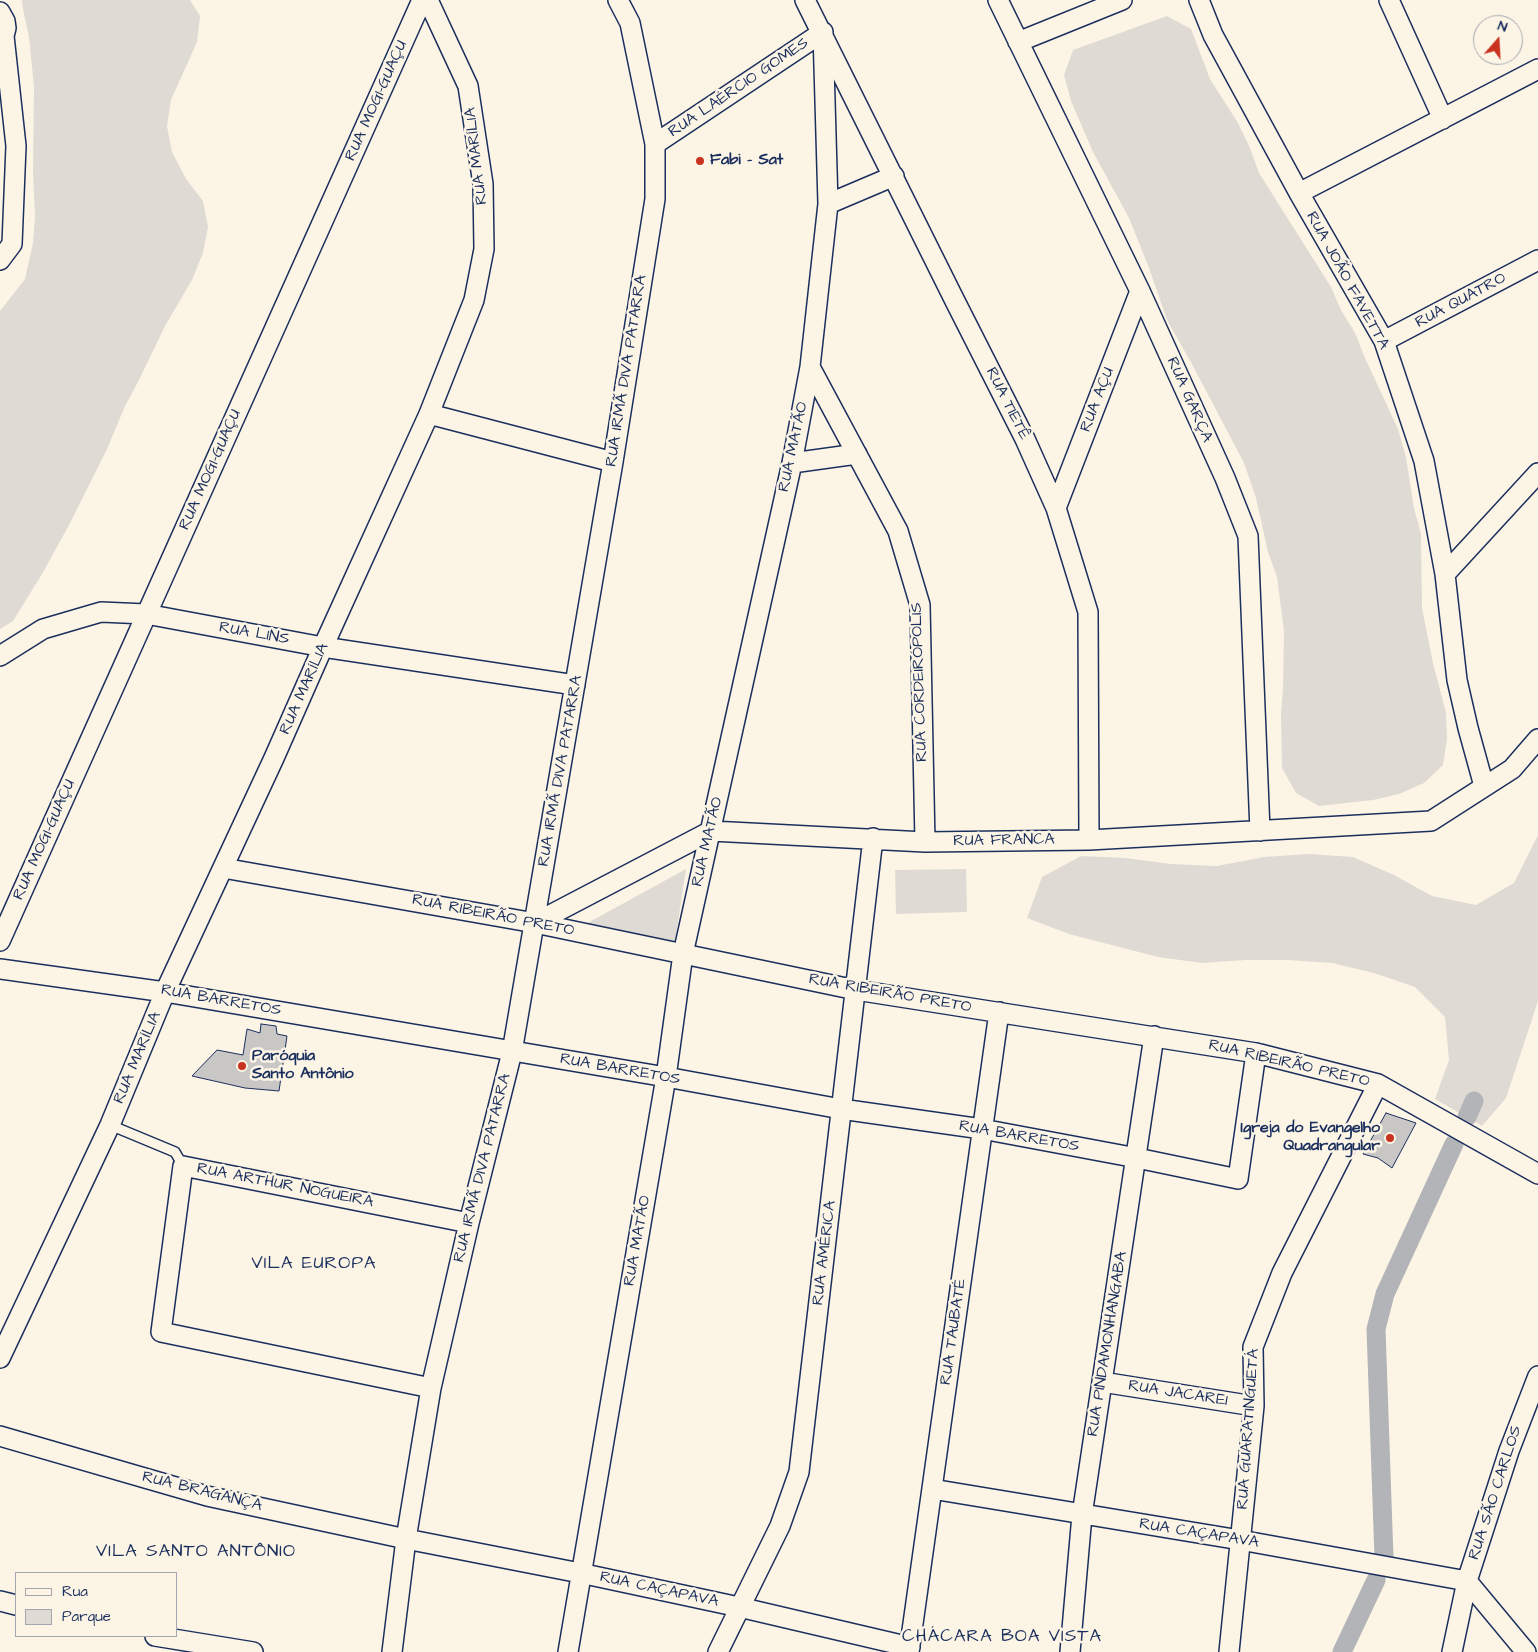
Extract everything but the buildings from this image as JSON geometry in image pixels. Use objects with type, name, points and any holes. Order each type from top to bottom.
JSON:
[{"type":"street","name":"RUA MOGI-GUAÇU","points":[[0,941],[422,0]]},
{"type":"street","name":"RUA MARÍLIA","points":[[0,1358],[110,1125],[166,992],[429,414],[474,300],[484,249],[483,184],[468,86],[428,0]]},
{"type":"street","name":"RUA IRMÃ DIVA PATARRA","points":[[392,1652],[406,1539],[431,1388],[469,1222],[512,1052],[613,462],[655,199],[655,144],[630,23],[618,0]]},
{"type":"street","name":"RUA TIETÊ","points":[[806,0],[1025,439],[1056,508],[1088,612],[1089,840]]},
{"type":"street","name":"RUA GARÇA","points":[[998,0],[1140,291],[1225,478],[1248,536],[1260,831]]},
{"type":"street","points":[[1018,42],[1122,0]]},
{"type":"street","name":"RUA JOÃO FAVETTA","points":[[1199,0],[1213,35],[1299,193],[1384,341],[1424,461],[1445,574],[1457,680],[1484,786]]},
{"type":"street","points":[[1389,0],[1443,119]]},
{"type":"street","points":[[0,12],[5,21],[6,28],[2,39],[16,146],[12,244],[0,260]]},
{"type":"street","name":"RUA LAÉRCIO GOMES","points":[[655,144],[823,32]]},
{"type":"street","name":"RUA MATÃO","points":[[568,1652],[666,1077],[683,954],[792,463],[810,367],[828,204],[823,32]]},
{"type":"street","points":[[1299,193],[1538,69]]},
{"type":"street","points":[[828,204],[894,176]]},
{"type":"street","name":"RUA QUATRO","points":[[1384,341],[1537,262]]},
{"type":"street","name":"RUA AÇU","points":[[1056,508],[1140,291]]},
{"type":"street","name":"RUA CORDEIRÓPOLIS","points":[[810,367],[898,531],[920,605],[925,842]]},
{"type":"street","points":[[429,414],[613,462]]},
{"type":"street","points":[[792,463],[857,454]]},
{"type":"street","points":[[1445,574],[1538,473]]},
{"type":"street","name":"RUA LINS","points":[[0,656],[43,629],[101,612],[146,614],[323,647],[575,685]]},
{"type":"street","name":"RUA FRANCA","points":[[711,831],[925,842],[1089,840],[1431,821],[1512,769],[1538,739]]},
{"type":"street","points":[[535,923],[711,831]]},
{"type":"street","name":"RUA AMÉRICA","points":[[718,1652],[780,1526],[799,1472],[873,838]]},
{"type":"street","name":"RUA RIBEIRÃO PRETO","points":[[223,868],[535,923],[856,990],[1256,1053],[1378,1084],[1538,1174]]},
{"type":"street","name":"RUA BARRETOS","points":[[0,969],[166,992],[666,1077],[841,1109],[982,1129],[1238,1179],[1256,1053]]},
{"type":"street","name":"RUA TAUBATÉ","points":[[909,1650],[999,1012]]},
{"type":"street","name":"RUA PINDAMONHANGABA","points":[[1070,1652],[1082,1515],[1154,1036]]},
{"type":"street","name":"RUA GUARATINGUETÁ","points":[[1229,1652],[1254,1406],[1253,1347],[1282,1273],[1378,1084]]},
{"type":"street","name":"RUA ARTHUR NOGUEIRA","points":[[431,1388],[161,1332],[183,1166],[469,1222]]},
{"type":"street","name":"RUA JACAREI","points":[[1102,1382],[1254,1406]]},
{"type":"street","name":"RUA SÃO CARLOS","points":[[1452,1652],[1467,1581],[1509,1451],[1536,1385]]},
{"type":"street","name":"RUA BRAGANÇA","points":[[0,1436],[207,1496],[406,1539]]},
{"type":"street","name":"RUA CAÇAPAVA","points":[[932,1489],[1240,1540],[1467,1581]]},
{"type":"street","name":"RUA CAÇAPAVA","points":[[406,1539],[580,1573],[739,1607],[909,1650]]},
{"type":"street","name":"RUA SÃO CARLOS","points":[[1467,1581],[1526,1652]]},
{"type":"street","points":[[0,1601],[15,1605]]},
{"type":"street","points":[[161,1637],[253,1652]]},
{"type":"lane","points":[[110,1125],[175,1152],[183,1166]]},
{"type":"green space","points":[[22,0],[190,0],[200,16],[197,42],[171,100],[167,126],[172,152],[186,179],[203,201],[208,227],[203,253],[192,280],[165,326],[69,525],[13,621],[0,629],[0,311],[25,279],[33,243],[35,216],[33,173],[34,87],[29,37]]},
{"type":"green space","points":[[1167,16],[1191,29],[1210,79],[1238,123],[1259,173],[1331,287],[1341,310],[1355,333],[1398,429],[1406,457],[1414,508],[1421,534],[1422,608],[1433,663],[1446,713],[1447,739],[1443,765],[1424,783],[1399,794],[1373,800],[1319,806],[1296,793],[1282,768],[1281,714],[1284,631],[1277,577],[1268,552],[1256,498],[1244,463],[1167,320],[1129,218],[1093,152],[1071,101],[1064,75],[1073,50]]},
{"type":"green space","points":[[1538,835],[1538,1001],[1506,1098],[1482,1126],[1435,1099],[1449,1060],[1445,1017],[1415,987],[1374,973],[1332,963],[1246,960],[1202,963],[1158,957],[1069,934],[1027,918],[1042,877],[1081,856],[1217,866],[1264,857],[1309,854],[1353,857],[1394,875],[1432,896],[1476,905],[1514,883]]},
{"type":"green space","points":[[686,869],[675,942],[584,925]]},
{"type":"green space","points":[[966,869],[967,912],[896,914],[895,870]]},
{"type":"waterway","points":[[1467,1117],[1474,1101]]},
{"type":"waterway","points":[[1384,1558],[1376,1329],[1385,1294],[1454,1144]]},
{"type":"waterway","points":[[1342,1652],[1376,1580]]},
{"type":"place","name":"Fabi - Sat","points":[[700,161]]},
{"type":"place","name":"Paróquia Santo Antônio","points":[[242,1066]]},
{"type":"place","name":"Igreja do Evangelho Quadrangular","points":[[1390,1138]]},
{"type":"district","name":"VILA EUROPA","points":[[314,1264]]},
{"type":"district","name":"VILA SANTO ANTÔNIO","points":[[196,1552]]},
{"type":"district","name":"CHÁCARA BOA VISTA","points":[[1002,1637]]}]
